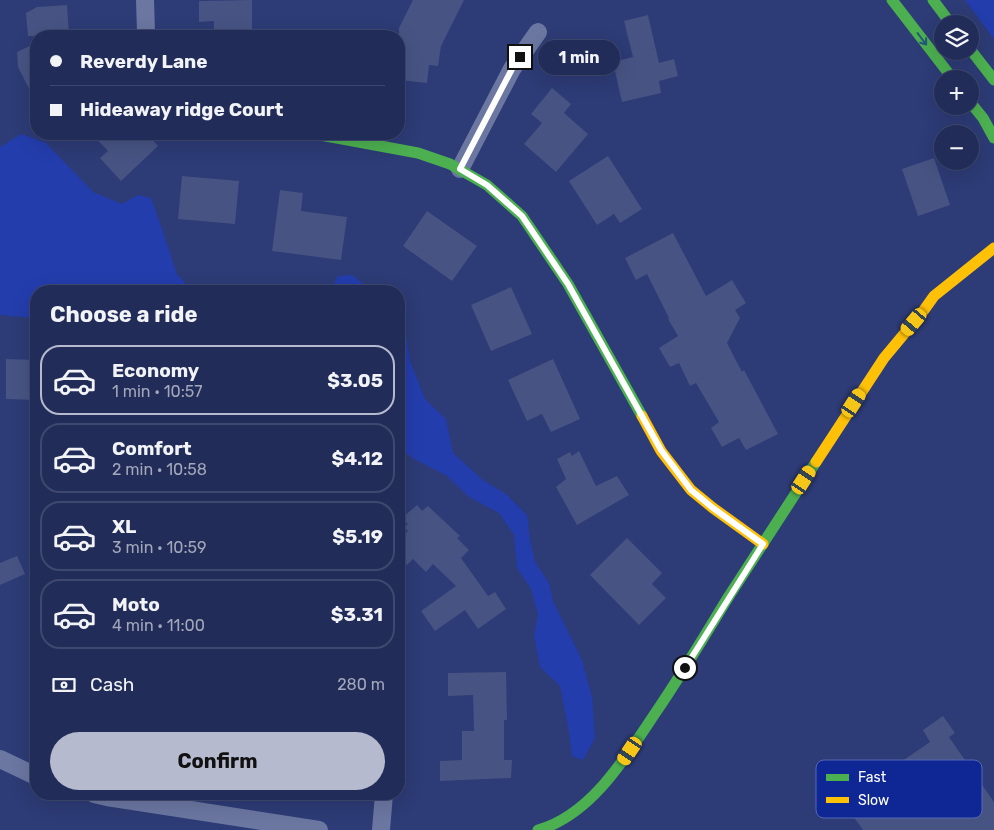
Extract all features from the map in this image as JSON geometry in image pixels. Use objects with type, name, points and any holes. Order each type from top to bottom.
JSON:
[{"type":"street","points":[[145,0],[146,30]]},
{"type":"street","points":[[892,0],[946,70]]},
{"type":"street","points":[[932,0],[944,15]]},
{"type":"street","points":[[460,169],[512,69],[538,32]]},
{"type":"street","points":[[979,60],[994,80]]},
{"type":"street","points":[[979,113],[994,138]]},
{"type":"street","points":[[348,140],[418,153],[450,164],[487,185],[522,216],[568,284],[661,450],[691,490],[763,544]]},
{"type":"street","points":[[538,830],[549,827],[577,810],[597,792],[621,765],[884,358],[934,296],[994,248]]},
{"type":"street","points":[[0,760],[30,773]]},
{"type":"street","points":[[126,800],[319,830]]},
{"type":"street","points":[[381,830],[384,800]]},
{"type":"shaded area","points":[[965,0],[994,0],[994,39],[979,19],[979,15],[976,15]]},
{"type":"shaded area","points":[[21,134],[30,137],[30,140],[46,143],[93,192],[122,204],[138,195],[151,198],[177,274],[187,285],[30,285],[30,318],[0,315],[0,147]]},
{"type":"shaded area","points":[[352,275],[365,285],[333,285],[338,276]]},
{"type":"shaded area","points":[[405,329],[410,361],[425,399],[446,419],[453,453],[483,480],[506,494],[527,515],[535,562],[549,583],[553,601],[582,660],[592,697],[595,738],[583,760],[572,756],[560,686],[540,667],[534,635],[538,614],[531,589],[517,568],[514,535],[499,513],[469,497],[447,476],[405,452]]},
{"type":"building","points":[[252,0],[252,30],[214,30],[214,21],[199,22],[199,1]]},
{"type":"building","points":[[413,0],[464,0],[441,46],[438,66],[429,65],[427,83],[405,81],[405,30],[399,30]]},
{"type":"building","points":[[67,5],[69,30],[30,30],[30,36],[28,36],[26,13],[37,7]]},
{"type":"building","points":[[648,15],[659,63],[674,59],[678,76],[659,81],[661,93],[622,102],[613,62],[633,57],[624,21]]},
{"type":"building","points":[[30,46],[30,90],[18,67],[17,52]]},
{"type":"building","points":[[552,88],[571,104],[564,113],[588,134],[556,172],[524,144],[542,123],[531,114]]},
{"type":"building","points":[[98,140],[152,140],[158,146],[121,181],[100,158],[108,151]]},
{"type":"building","points":[[608,156],[642,209],[620,223],[614,214],[597,225],[569,181]]},
{"type":"building","points":[[934,158],[934,170],[938,170],[950,205],[918,216],[902,169]]},
{"type":"building","points":[[182,176],[239,181],[235,224],[178,219]]},
{"type":"building","points":[[280,190],[303,193],[301,211],[347,217],[341,260],[272,251]]},
{"type":"building","points":[[427,211],[477,246],[452,281],[403,246]]},
{"type":"building","points":[[673,233],[706,296],[732,280],[746,303],[735,310],[740,318],[727,343],[742,372],[744,370],[778,434],[746,450],[739,438],[722,447],[711,428],[719,422],[696,383],[690,386],[679,363],[670,367],[659,348],[678,336],[647,274],[636,280],[625,258]]},
{"type":"building","points":[[511,287],[532,334],[491,351],[471,305]]},
{"type":"building","points":[[6,359],[30,360],[30,400],[6,399]]},
{"type":"building","points":[[553,359],[580,419],[551,432],[542,414],[527,421],[508,380]]},
{"type":"building","points":[[579,451],[596,486],[617,476],[629,495],[577,525],[556,487],[566,479],[557,459],[570,452],[572,456]]},
{"type":"building","points":[[417,505],[422,511],[428,506],[460,536],[457,538],[469,550],[461,558],[488,596],[495,592],[506,609],[478,629],[465,610],[435,631],[421,611],[456,586],[433,564],[426,572],[413,559],[407,565],[405,563],[405,534],[408,531],[405,526],[408,524],[405,521],[405,515]]},
{"type":"building","points":[[627,538],[662,573],[652,584],[666,598],[639,625],[590,575]]},
{"type":"building","points":[[17,556],[25,574],[0,585],[0,563]]},
{"type":"building","points":[[506,672],[507,720],[504,720],[504,760],[512,760],[511,778],[440,781],[440,761],[462,760],[462,731],[474,731],[473,695],[448,696],[448,673]]},
{"type":"building","points":[[943,716],[955,733],[949,737],[965,760],[904,760],[930,742],[923,730]]},
{"type":"building","points":[[982,785],[994,802],[994,830],[863,830],[854,818],[982,818]]},
{"type":"traffic: fast","points":[[892,0],[946,70]]},
{"type":"traffic: fast","points":[[933,0],[944,15]]},
{"type":"traffic: fast","points":[[979,60],[994,80]]},
{"type":"traffic: fast","points":[[979,113],[994,138]]},
{"type":"traffic: fast","points":[[348,140],[418,153],[450,164],[487,185],[522,216],[568,284],[642,416]]},
{"type":"traffic: fast","points":[[538,830],[557,822],[575,811],[606,782],[620,764],[675,683],[816,462]]},
{"type":"traffic: slow","points":[[816,462],[884,358],[934,296],[994,248]]},
{"type":"traffic: slow","points":[[642,416],[661,451],[691,490],[763,544]]},
{"type":"route","points":[[520,57],[460,169],[487,185],[522,216],[568,284],[661,450],[691,490],[763,544],[685,668]]}]
